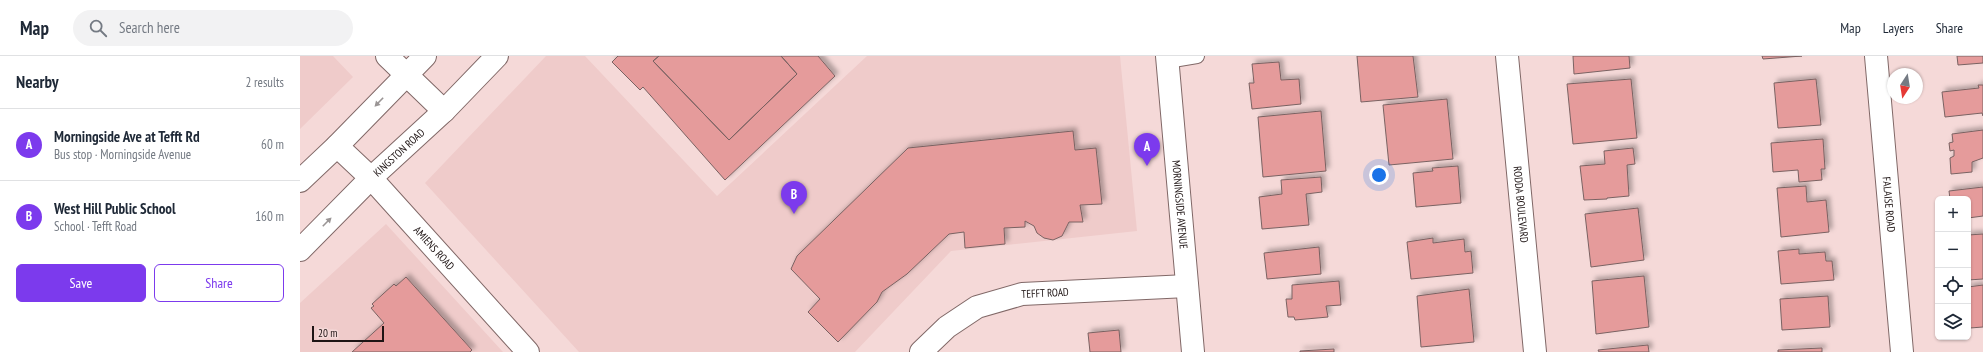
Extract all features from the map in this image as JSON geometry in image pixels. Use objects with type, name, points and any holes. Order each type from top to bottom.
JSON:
[{"type":"street","points":[[387,56],[444,111]]},
{"type":"street","points":[[300,181],[337,146],[425,56]]},
{"type":"street","name":"KINGSTON ROAD","points":[[300,250],[371,178],[444,111],[497,56]]},
{"type":"street","name":"RODDA BOULEVARD","points":[[1507,56],[1535,352]]},
{"type":"street","name":"FALAISE ROAD","points":[[1876,56],[1902,352]]},
{"type":"street","name":"MORNINGSIDE AVENUE","points":[[1167,59],[1193,352]]},
{"type":"street","name":"AMIENS ROAD","points":[[337,146],[371,178],[528,352]]},
{"type":"street","name":"TEFFT ROAD","points":[[921,352],[947,327],[977,307],[1022,294],[1147,286],[1187,286]]},
{"type":"lane","points":[[1167,59],[1197,56]]},
{"type":"shaded area","points":[[300,56],[333,56],[353,77],[300,129]]},
{"type":"shaded area","points":[[546,56],[585,56],[717,196],[867,56],[1120,56],[1137,231],[951,251],[855,352],[579,352],[425,183]]},
{"type":"shaded area","points":[[386,224],[503,352],[300,352],[300,303]]},
{"type":"building","points":[[618,56],[659,56],[653,61],[729,140],[797,74],[781,56],[818,56],[835,76],[725,180],[643,87],[640,90],[612,62]]},
{"type":"building","points":[[659,56],[781,56],[797,74],[729,140],[653,61]]},
{"type":"building","points":[[1357,56],[1413,56],[1418,97],[1361,102]]},
{"type":"building","points":[[1573,56],[1629,56],[1630,68],[1574,74]]},
{"type":"building","points":[[1762,56],[1802,56],[1763,59]]},
{"type":"building","points":[[1957,56],[1983,56],[1983,63],[1958,65]]},
{"type":"building","points":[[1279,62],[1281,80],[1299,79],[1301,104],[1252,109],[1249,83],[1254,83],[1252,64]]},
{"type":"building","points":[[1631,79],[1637,138],[1573,144],[1567,84]]},
{"type":"building","points":[[1816,79],[1821,125],[1778,128],[1774,83]]},
{"type":"building","points":[[1978,85],[1983,85],[1983,116],[1982,113],[1945,117],[1942,92],[1979,88]]},
{"type":"building","points":[[1447,99],[1453,159],[1389,165],[1383,105]]},
{"type":"building","points":[[1321,111],[1326,171],[1263,177],[1258,117]]},
{"type":"building","points":[[1983,130],[1983,158],[1972,162],[1972,172],[1951,174],[1950,158],[1954,156],[1954,150],[1950,151],[1949,143],[1953,142],[1952,134]]},
{"type":"building","points":[[1073,131],[1075,150],[1096,148],[1102,204],[1080,205],[1083,222],[1069,222],[1062,236],[1053,240],[1044,238],[1037,233],[1034,226],[1025,221],[1025,227],[1004,228],[1005,244],[965,248],[964,232],[949,234],[907,274],[882,292],[877,302],[838,342],[808,312],[820,299],[791,269],[797,256],[908,148]]},
{"type":"building","points":[[1823,139],[1825,169],[1821,169],[1822,180],[1799,182],[1798,170],[1773,172],[1771,143]]},
{"type":"building","points":[[1633,148],[1635,164],[1627,165],[1629,196],[1584,200],[1580,166],[1605,164],[1604,151]]},
{"type":"building","points":[[1458,166],[1461,203],[1416,207],[1413,173],[1433,171],[1432,168]]},
{"type":"building","points":[[1321,177],[1322,192],[1306,194],[1309,225],[1262,229],[1259,197],[1282,194],[1281,180]]},
{"type":"building","points":[[1806,186],[1807,202],[1826,200],[1829,232],[1781,237],[1777,188]]},
{"type":"building","points":[[1983,187],[1983,216],[1971,218],[1971,196],[1950,196],[1949,191]]},
{"type":"building","points":[[1638,208],[1644,260],[1591,267],[1585,214]]},
{"type":"building","points":[[1983,234],[1983,279],[1971,280],[1971,235]]},
{"type":"building","points":[[1433,238],[1433,243],[1464,239],[1465,252],[1471,251],[1473,273],[1411,279],[1407,242]]},
{"type":"building","points":[[1319,247],[1321,274],[1267,279],[1264,253]]},
{"type":"building","points":[[1799,249],[1799,254],[1825,252],[1826,261],[1832,261],[1834,280],[1781,284],[1778,251]]},
{"type":"building","points":[[1644,276],[1649,327],[1596,334],[1592,281]]},
{"type":"building","points":[[406,277],[472,350],[470,352],[352,352],[384,323],[371,308],[374,306],[372,304],[394,284],[396,286]]},
{"type":"building","points":[[1339,281],[1341,305],[1326,306],[1328,317],[1295,320],[1294,317],[1288,317],[1286,299],[1292,299],[1292,285]]},
{"type":"building","points":[[1983,285],[1983,327],[1971,328],[1971,287]]},
{"type":"building","points":[[1469,289],[1474,342],[1421,347],[1417,296]]},
{"type":"building","points":[[1828,296],[1830,327],[1782,330],[1780,299]]},
{"type":"building","points":[[1119,330],[1121,352],[1090,352],[1088,333]]},
{"type":"building","points":[[1648,345],[1649,352],[1599,352],[1598,350]]},
{"type":"building","points":[[1822,348],[1822,352],[1778,352],[1778,350]]},
{"type":"building","points":[[1334,349],[1334,352],[1300,352],[1300,351]]},
{"type":"place","name":"Morningside Ave at Tefft Rd","points":[[1147,166]]},
{"type":"place","name":"West Hill Public School","points":[[794,214]]}]
